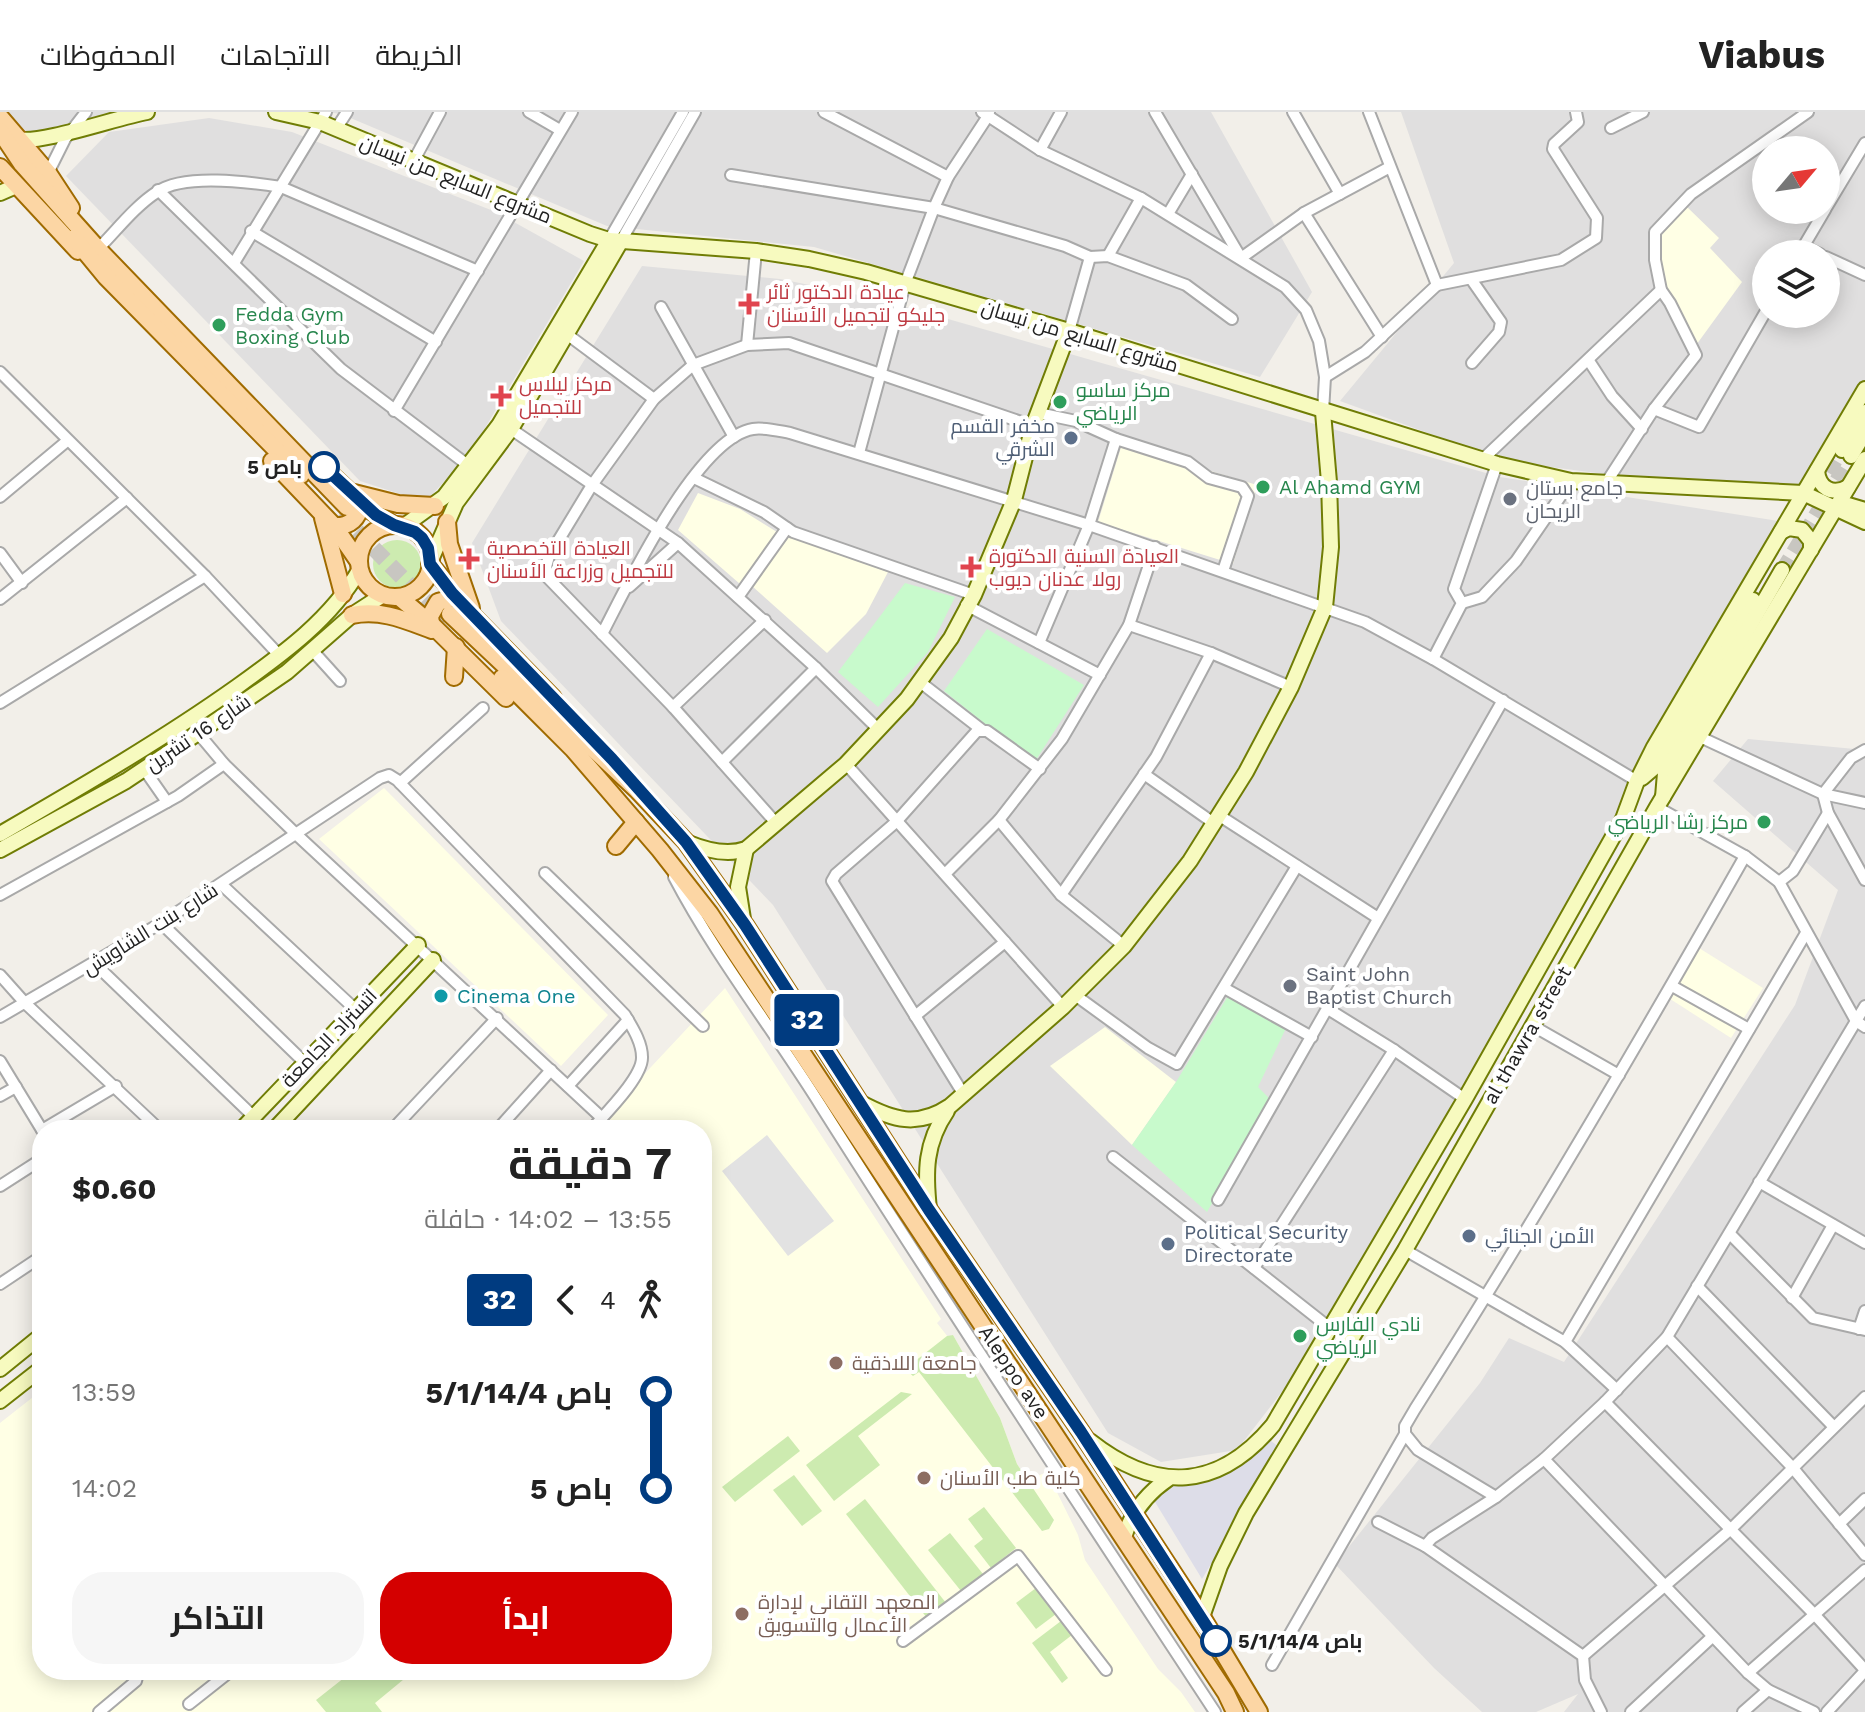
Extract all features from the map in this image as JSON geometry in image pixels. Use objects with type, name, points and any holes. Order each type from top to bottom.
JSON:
[{"type":"main road","points":[[17,139],[48,138],[142,112]]},
{"type":"main road","name":"مشروع السابع من نيسان","points":[[276,112],[323,117],[336,129],[413,162],[615,241],[756,251],[809,259],[1069,331],[1489,462],[1571,481],[1803,493],[1835,506]]},
{"type":"main road","points":[[0,117],[48,173],[98,249]]},
{"type":"main road","points":[[0,131],[22,164],[98,249],[345,508],[366,584],[445,619],[637,790]]},
{"type":"main road","points":[[0,146],[106,277],[198,371],[345,508],[399,526],[422,538],[456,647],[569,759],[619,802]]},
{"type":"main road","points":[[1,169],[87,262],[106,277]]},
{"type":"main road","points":[[0,193],[16,186]]},
{"type":"main road","points":[[391,596],[420,587],[429,573],[430,562],[456,503],[511,429],[568,335],[615,241]]},
{"type":"main road","points":[[359,566],[363,544],[369,536],[376,530],[399,526],[435,506],[469,466],[499,425],[615,241]]},
{"type":"main road","points":[[686,842],[715,852],[746,849],[846,764],[920,682],[951,638],[1014,500],[1036,420],[1069,331]]},
{"type":"main road","points":[[198,371],[210,395],[221,408],[322,513],[343,594]]},
{"type":"main road","name":"al thawra street","points":[[1081,1432],[1115,1458],[1141,1471],[1168,1479],[1212,1471],[1249,1450],[1273,1425],[1465,1099],[1623,819],[1637,781],[1730,615],[1865,389]]},
{"type":"main road","points":[[861,1103],[885,1116],[905,1120],[935,1116],[964,1095],[1063,1007],[1124,946],[1158,904],[1217,820],[1291,687],[1325,607],[1331,547],[1323,412]]},
{"type":"main road","points":[[1853,455],[1865,412]]},
{"type":"main road","points":[[1853,455],[1865,432]]},
{"type":"main road","name":"al thawra street","points":[[1202,1617],[1220,1566],[1246,1513],[1405,1250],[1660,802],[1848,487],[1853,455]]},
{"type":"main road","points":[[1817,471],[1819,481],[1825,488],[1839,491],[1848,487]]},
{"type":"main road","points":[[322,513],[398,504],[435,506]]},
{"type":"main road","points":[[1835,506],[1848,505],[1865,510]]},
{"type":"main road","points":[[1835,506],[1865,522]]},
{"type":"main road","points":[[447,522],[456,569],[474,617],[612,759],[637,790]]},
{"type":"main road","points":[[1781,532],[1794,528],[1802,530],[1811,541],[1811,550]]},
{"type":"main road","name":"شارع 16 تشرين","points":[[0,834],[118,765],[280,656],[343,594],[359,566]]},
{"type":"main road","points":[[1637,781],[1656,766],[1778,568],[1668,767],[1660,802]]},
{"type":"main road","name":"شارع 16 تشرين","points":[[0,850],[126,781],[273,683],[352,615],[391,596]]},
{"type":"main road","points":[[352,615],[372,612],[445,619],[474,617]]},
{"type":"main road","points":[[445,619],[573,749],[619,802]]},
{"type":"main road","points":[[454,677],[456,647]]},
{"type":"main road","points":[[118,765],[126,781]]},
{"type":"main road","name":"Aleppo ave","points":[[637,790],[686,842],[745,925],[929,1210],[1081,1432],[1202,1617],[1259,1712]]},
{"type":"main road","name":"Aleppo ave","points":[[619,802],[710,914],[1124,1537],[1226,1693],[1235,1712]]},
{"type":"main road","points":[[616,846],[636,822]]},
{"type":"main road","points":[[745,925],[738,887],[746,849]]},
{"type":"main road","name":"اتستراد الجامعة","points":[[251,1120],[418,945]]},
{"type":"main road","points":[[283,1120],[433,960]]},
{"type":"main road","points":[[929,1210],[926,1160],[937,1124],[950,1106]]},
{"type":"main road","points":[[0,1369],[32,1343]]},
{"type":"main road","points":[[1315,1355],[1323,1364],[1336,1365]]},
{"type":"main road","points":[[0,1401],[32,1376]]},
{"type":"main road","points":[[1124,1537],[1134,1513],[1149,1494],[1168,1479]]},
{"type":"street","points":[[48,173],[71,130],[86,112]]},
{"type":"street","points":[[336,129],[347,112]]},
{"type":"street","points":[[413,162],[440,112]]},
{"type":"street","points":[[529,112],[560,130]]},
{"type":"street","points":[[394,411],[572,112]]},
{"type":"street","points":[[615,241],[683,112]]},
{"type":"street","points":[[615,241],[695,112]]},
{"type":"street","points":[[824,112],[948,177]]},
{"type":"street","points":[[1040,150],[1061,112]]},
{"type":"street","points":[[1155,112],[1241,258]]},
{"type":"street","points":[[1293,112],[1340,194]]},
{"type":"street","points":[[1369,112],[1437,285]]},
{"type":"street","points":[[1325,377],[1365,352],[1437,285],[1561,260],[1596,238],[1597,218],[1553,149],[1554,144],[1578,122],[1576,112]]},
{"type":"street","points":[[1611,128],[1643,112]]},
{"type":"street","points":[[1606,483],[1654,409],[1696,355],[1661,290],[1655,260],[1655,232],[1691,194],[1808,112]]},
{"type":"street","points":[[859,453],[905,284],[948,177],[986,113],[1040,150],[1141,198],[1285,287],[1306,310],[1319,341],[1325,377],[1323,412]]},
{"type":"street","points":[[234,263],[323,117]]},
{"type":"street","points":[[1840,184],[1865,143]]},
{"type":"street","points":[[1241,258],[1304,213],[1390,167]]},
{"type":"street","points":[[1168,214],[1192,174]]},
{"type":"street","points":[[731,175],[934,208],[1065,246],[1090,257],[1108,256],[1186,285],[1232,319]]},
{"type":"street","points":[[98,249],[158,190],[218,180],[281,187],[478,271]]},
{"type":"street","points":[[158,190],[341,369],[469,466]]},
{"type":"street","points":[[1108,256],[1141,198]]},
{"type":"street","points":[[1304,213],[1382,337]]},
{"type":"street","points":[[251,231],[436,342]]},
{"type":"street","points":[[747,345],[756,251]]},
{"type":"street","points":[[1069,331],[1090,257]]},
{"type":"street","points":[[1840,263],[1865,275]]},
{"type":"street","points":[[1471,279],[1501,322],[1499,332],[1472,363]]},
{"type":"street","points":[[1462,603],[1454,589],[1489,462],[1661,290]]},
{"type":"street","points":[[661,307],[734,437]]},
{"type":"street","points":[[1654,409],[1699,427],[1756,328]]},
{"type":"street","points":[[568,335],[654,399]]},
{"type":"street","points":[[776,823],[673,707],[551,583],[546,573],[549,556],[592,485],[654,399],[693,365],[747,345],[789,343],[879,374],[1036,420],[1076,421],[1116,439],[1188,462],[1209,478],[1242,487],[1248,496],[1223,571]]},
{"type":"street","points":[[1589,361],[1612,396],[1642,429]]},
{"type":"street","points":[[0,372],[205,576],[280,656]]},
{"type":"street","points":[[602,634],[657,528],[694,478],[724,444],[756,428],[790,433],[1014,500],[1365,622],[1637,781]]},
{"type":"street","points":[[511,429],[678,543],[765,620],[878,729]]},
{"type":"street","points":[[1039,643],[1089,525],[1116,439]]},
{"type":"street","points":[[0,497],[67,441]]},
{"type":"street","points":[[694,478],[764,512],[787,528],[970,600],[1039,643],[1100,675]]},
{"type":"street","points":[[1433,659],[1462,603],[1482,597],[1516,561],[1571,481]]},
{"type":"street","points":[[0,599],[127,498]]},
{"type":"street","points":[[738,597],[787,528]]},
{"type":"street","points":[[625,591],[678,543]]},
{"type":"street","points":[[945,874],[999,820],[1040,769],[1129,625],[1155,547]]},
{"type":"street","points":[[0,553],[22,583]]},
{"type":"street","points":[[0,703],[205,576]]},
{"type":"street","points":[[673,707],[765,620]]},
{"type":"street","points":[[1129,625],[1211,653],[1291,687]]},
{"type":"street","points":[[312,650],[340,681]]},
{"type":"street","points":[[1061,895],[1156,757],[1211,653]]},
{"type":"street","points":[[722,762],[816,668]]},
{"type":"street","points":[[920,682],[982,730],[1040,769]]},
{"type":"street","points":[[1218,1200],[1503,700]]},
{"type":"street","points":[[198,733],[224,764],[297,835],[602,1118],[641,1066],[642,1056],[628,1020],[400,783],[483,708]]},
{"type":"street","points":[[964,1095],[832,881],[836,874],[896,822],[973,734],[982,730]]},
{"type":"street","points":[[1700,737],[1823,794],[1865,803]]},
{"type":"street","points":[[1823,794],[1851,758],[1865,750]]},
{"type":"street","points":[[0,895],[167,802],[224,764]]},
{"type":"street","points":[[846,764],[1063,1007]]},
{"type":"street","points":[[144,769],[167,802]]},
{"type":"street","points":[[1144,774],[1378,918]]},
{"type":"street","name":"شارع بنت الشاويش","points":[[0,1017],[95,964],[222,885],[380,778],[389,775],[400,783]]},
{"type":"street","points":[[1823,794],[1828,813],[1865,880]]},
{"type":"street","points":[[1660,802],[1745,856],[1779,882],[1861,1024]]},
{"type":"street","points":[[1779,882],[1793,871],[1828,813]]},
{"type":"street","points":[[999,820],[1061,895],[1124,946]]},
{"type":"street","points":[[660,850],[700,926],[790,1057],[1215,1712]]},
{"type":"street","points":[[1272,1665],[1405,1434],[1405,1426],[1619,1075],[1745,856]]},
{"type":"street","points":[[1075,995],[1148,1048],[1177,1064],[1297,866]]},
{"type":"street","points":[[545,873],[703,1026]]},
{"type":"street","points":[[222,885],[356,1010]]},
{"type":"street","points":[[161,923],[305,1063]]},
{"type":"street","points":[[1565,1342],[1806,933]]},
{"type":"street","points":[[915,1016],[1005,942]]},
{"type":"street","points":[[95,964],[254,1117]]},
{"type":"street","points":[[0,975],[25,1003],[150,1120]]},
{"type":"street","points":[[1672,986],[1749,1029]]},
{"type":"street","points":[[1224,988],[1312,1037]]},
{"type":"street","points":[[1425,1546],[1544,1459],[1605,1402],[1667,1337],[1759,1182],[1861,1024],[1865,1006]]},
{"type":"street","points":[[1328,1009],[1465,1099]]},
{"type":"street","points":[[401,1120],[497,1018]]},
{"type":"street","points":[[568,1086],[628,1020]]},
{"type":"street","points":[[1533,1026],[1619,1075]]},
{"type":"street","points":[[1254,1268],[1394,1050]]},
{"type":"street","points":[[0,1061],[36,1120]]},
{"type":"street","points":[[506,1120],[551,1070]]},
{"type":"street","points":[[59,1120],[116,1086]]},
{"type":"street","points":[[0,1096],[16,1087]]},
{"type":"street","points":[[1113,1157],[1331,1329]]},
{"type":"street","points":[[0,1186],[32,1165]]},
{"type":"street","points":[[1759,1182],[1865,1243]]},
{"type":"street","points":[[1792,1298],[1833,1225]]},
{"type":"street","points":[[1730,1234],[1813,1318],[1862,1329],[1865,1311]]},
{"type":"street","points":[[1405,1250],[1565,1342],[1617,1390]]},
{"type":"street","points":[[0,1284],[32,1263]]},
{"type":"street","points":[[1697,1286],[1833,1426]]},
{"type":"street","points":[[1667,1337],[1792,1467],[1865,1555]]},
{"type":"street","points":[[1583,1656],[1731,1529],[1865,1397]]},
{"type":"street","points":[[1605,1402],[1865,1670],[1827,1712]]},
{"type":"street","points":[[1405,1434],[1418,1450],[1496,1497]]},
{"type":"street","points":[[1544,1459],[1748,1673],[1768,1690],[1814,1712]]},
{"type":"street","points":[[1839,1524],[1865,1499]]},
{"type":"street","points":[[1378,1522],[1425,1546],[1583,1656]]},
{"type":"street","points":[[903,1641],[1018,1556],[1106,1670]]},
{"type":"street","points":[[1748,1673],[1865,1570]]},
{"type":"street","points":[[1631,1712],[1712,1637]]},
{"type":"street","points":[[1583,1656],[1585,1680],[1601,1712]]},
{"type":"street","points":[[99,1712],[136,1680]]},
{"type":"street","points":[[189,1704],[219,1680]]},
{"type":"street","points":[[1743,1712],[1768,1690]]},
{"type":"shaded area","points":[[7,112],[136,112],[22,138]]},
{"type":"shaded area","points":[[326,112],[1211,112],[1312,292],[1260,377],[814,247],[607,226],[341,114]]},
{"type":"shaded area","points":[[1401,112],[1865,112],[1865,381],[1796,499],[1505,461],[1340,401],[1454,263]]},
{"type":"shaded area","points":[[209,118],[292,132],[496,212],[584,261],[469,455],[425,502],[360,481],[66,176],[109,132]]},
{"type":"shaded area","points":[[1687,207],[1719,238],[1710,248],[1742,282],[1694,348],[1662,278],[1659,235]]},
{"type":"shaded area","points":[[642,266],[780,279],[878,299],[1500,477],[1791,523],[1294,1376],[1237,1450],[1161,1462],[1108,1433],[773,905],[501,621],[472,543]]},
{"type":"shaded area","points":[[1122,444],[1257,485],[1233,564],[1098,522]]},
{"type":"shaded area","points":[[698,493],[740,509],[777,532],[740,584],[678,530]]},
{"type":"shaded area","points":[[789,537],[888,572],[866,614],[827,653],[752,586]]},
{"type":"shaded area","points":[[1748,739],[1865,750],[1865,1712],[1564,1712],[1578,1694],[1536,1712],[1482,1712],[1434,1668],[1335,1564],[1480,1383],[1509,1338],[1564,1362],[1795,1005],[1838,890],[1713,781]]},
{"type":"shaded area","points":[[384,788],[608,1015],[561,1066],[319,839]]},
{"type":"shaded area","points":[[1699,948],[1763,988],[1731,1038],[1667,997]]},
{"type":"shaded area","name":"جامعة اللاذقية","points":[[725,988],[941,1319],[937,1323],[948,1337],[953,1335],[1000,1418],[1017,1464],[1028,1480],[1047,1472],[1078,1535],[1085,1560],[1158,1669],[1181,1692],[1195,1712],[0,1712],[0,1423],[32,1398],[32,1680],[712,1680],[712,1120],[601,1120]]},
{"type":"shaded area","points":[[1105,1027],[1176,1082],[1132,1145],[1050,1066]]},
{"type":"shaded area","points":[[767,1135],[834,1221],[788,1256],[722,1171]]},
{"type":"shaded area","points":[[1270,1440],[1280,1448],[1202,1579],[1152,1497],[1175,1483],[1227,1471],[1246,1462]]},
{"type":"green space","points":[[397,540],[414,547],[421,564],[414,581],[397,588],[380,581],[373,564],[380,547]]},
{"type":"green space","points":[[905,583],[955,597],[928,652],[878,707],[838,672]]},
{"type":"green space","points":[[987,629],[1084,685],[1034,763],[944,691]]},
{"type":"green space","points":[[1231,991],[1287,1026],[1258,1087],[1271,1100],[1207,1212],[1132,1145],[1176,1082]]},
{"type":"green space","points":[[953,1335],[1000,1418],[1017,1464],[1054,1520],[1049,1529],[1042,1531],[919,1372],[913,1376],[905,1369],[947,1336]]},
{"type":"green space","points":[[901,1392],[912,1394],[858,1436],[880,1465],[834,1501],[806,1465]]},
{"type":"green space","points":[[788,1436],[800,1451],[735,1502],[722,1487]]},
{"type":"green space","points":[[794,1475],[822,1511],[802,1526],[773,1490]]},
{"type":"green space","points":[[865,1499],[946,1603],[927,1618],[846,1514]]},
{"type":"green space","points":[[984,1507],[1016,1548],[991,1568],[974,1546],[983,1539],[968,1519]]},
{"type":"green space","points":[[950,1533],[983,1574],[961,1591],[928,1550]]},
{"type":"green space","points":[[1036,1588],[1056,1614],[1036,1629],[1016,1603]]},
{"type":"green space","points":[[1061,1621],[1072,1635],[1050,1652],[1068,1678],[1062,1683],[1032,1643]]},
{"type":"green space","points":[[341,1680],[403,1680],[375,1703],[382,1712],[326,1712],[316,1700]]},
{"type":"tunnel","points":[[1818,491],[1842,450]]},
{"type":"tunnel","points":[[1782,570],[1851,456]]},
{"type":"tunnel","points":[[340,514],[445,621]]},
{"type":"bus line","name":"32","points":[[324,467],[376,515],[394,525],[404,526],[422,538],[428,548],[430,564],[452,593],[612,759],[686,842],[745,925],[929,1210],[1081,1432],[1216,1641]]},
{"type":"place","name":"عيادة الدكتور ثائر جليكو لتجميل الأسنان","points":[[749,304]]},
{"type":"place","name":"Fedda Gym Boxing Club","points":[[219,325]]},
{"type":"place","name":"مركز ليلاس للتجميل","points":[[501,396]]},
{"type":"place","name":"مركز ساسو الرياضي","points":[[1060,402]]},
{"type":"place","name":"مخفر القسم الشرقي","points":[[1071,438]]},
{"type":"place","name":"باص 5","points":[[324,467]]},
{"type":"place","name":"Al Ahamd GYM","points":[[1263,487]]},
{"type":"place","name":"جامع بستان الريحان","points":[[1510,499]]},
{"type":"place","name":"العيادة التخصصية للتجميل وزراعة الأسنان","points":[[469,559]]},
{"type":"place","name":"العيادة السنية الدكتورة رولا عدنان ديوب","points":[[971,567]]},
{"type":"place","name":"مركز رشا الرياضي","points":[[1764,822]]},
{"type":"place","name":"Saint John Baptist Church","points":[[1290,986]]},
{"type":"place","name":"Cinema One","points":[[441,996]]},
{"type":"place","name":"الأمن الجنائي","points":[[1469,1236]]},
{"type":"place","name":"Political Security Directorate","points":[[1168,1244]]},
{"type":"place","name":"نادي الفارس الرياضي","points":[[1300,1336]]},
{"type":"place","name":"جامعة اللاذقية","points":[[836,1363]]},
{"type":"place","name":"كلية طب الأسنان","points":[[924,1478]]},
{"type":"place","name":"المعهد التقاني لإدارة الأعمال والتسويق","points":[[742,1614]]},
{"type":"place","name":"باص 5/1/14/4","points":[[1216,1641]]}]
